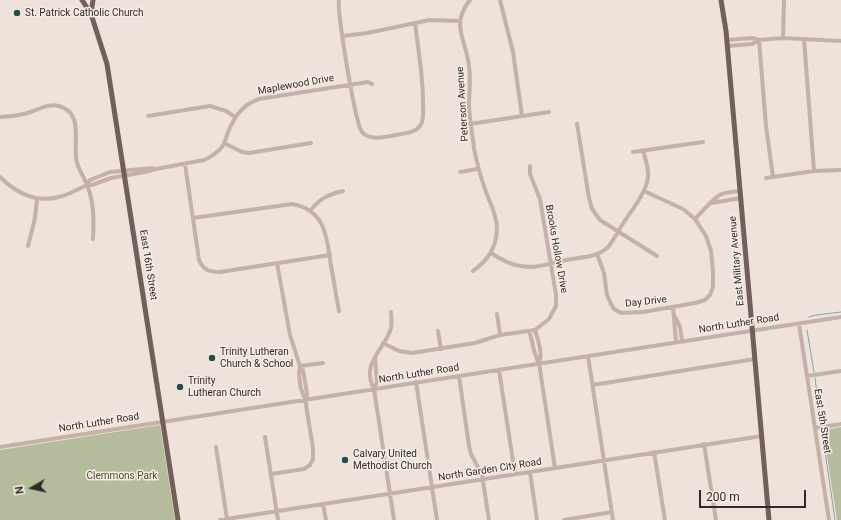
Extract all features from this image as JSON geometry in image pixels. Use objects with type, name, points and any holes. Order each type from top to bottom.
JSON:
[{"type":"main road","points":[[81,0],[92,0]]},
{"type":"main road","name":"East 16th Street","points":[[81,0],[85,3],[91,14],[106,64],[125,173],[178,520]]},
{"type":"main road","name":"East 16th Street","points":[[91,14],[92,0]]},
{"type":"main road","name":"East Military Avenue","points":[[721,0],[727,43],[769,520]]},
{"type":"street","points":[[339,0],[350,84],[359,126],[365,135],[375,138],[415,131],[419,128],[423,118],[423,84],[415,23]]},
{"type":"street","points":[[343,36],[367,33],[430,20],[460,21],[461,14],[470,0]]},
{"type":"street","points":[[500,0],[514,52],[522,116]]},
{"type":"street","points":[[783,38],[784,0]]},
{"type":"street","name":"Peterson Avenue","points":[[460,21],[459,27],[467,54],[469,67],[470,124],[478,169],[496,218],[496,239],[491,253],[482,264],[473,271]]},
{"type":"street","points":[[727,43],[752,44],[759,40],[783,38],[841,41]]},
{"type":"street","points":[[804,39],[814,171]]},
{"type":"street","points":[[759,40],[766,126],[773,177]]},
{"type":"street","name":"Maplewood Drive","points":[[37,198],[59,197],[87,185],[90,180],[102,174],[125,173],[145,168],[156,169],[201,161],[210,157],[216,153],[224,143],[235,117],[245,106],[259,99],[350,84],[368,82],[372,84]]},
{"type":"street","points":[[0,117],[24,114],[51,105],[59,106],[68,111],[75,121],[77,164],[87,185],[93,210],[93,239]]},
{"type":"street","points":[[148,116],[210,106],[226,111],[235,117]]},
{"type":"street","points":[[470,124],[550,112]]},
{"type":"street","points":[[577,124],[592,209],[600,220],[657,256]]},
{"type":"street","points":[[632,152],[703,142]]},
{"type":"street","points":[[224,143],[239,151],[250,153],[311,143]]},
{"type":"street","points":[[491,253],[505,262],[530,267],[597,254],[607,248],[648,183],[649,176],[643,150]]},
{"type":"street","points":[[185,164],[199,260],[203,267],[214,272],[220,272],[330,255]]},
{"type":"street","name":"Brooks Hollow Drive","points":[[530,166],[530,174],[540,199],[556,295],[556,306],[549,319],[535,330]]},
{"type":"street","points":[[460,172],[478,169]]},
{"type":"street","points":[[766,178],[814,171],[841,170]]},
{"type":"street","points":[[0,177],[8,186],[18,192],[37,198],[35,218],[28,246]]},
{"type":"street","points":[[310,211],[316,203],[326,196],[343,191]]},
{"type":"street","points":[[644,191],[682,209],[695,220],[715,197],[722,193],[740,191]]},
{"type":"street","points":[[711,203],[741,198]]},
{"type":"street","points":[[193,218],[282,204],[298,205],[310,211],[323,225],[328,239],[339,311]]},
{"type":"street","name":"Day Drive","points":[[597,254],[604,273],[607,295],[614,309],[621,313],[701,302],[710,296],[713,288],[713,271],[706,236],[695,220]]},
{"type":"street","points":[[271,474],[304,469],[310,465],[313,459],[313,448],[306,400],[303,395],[299,371],[300,366],[290,335],[277,263]]},
{"type":"street","points":[[673,307],[680,327],[682,341]]},
{"type":"street","points":[[391,312],[392,325],[390,331],[375,356],[376,382],[374,389],[394,520]]},
{"type":"street","points":[[497,314],[500,335]]},
{"type":"street","points":[[675,316],[674,329],[676,342]]},
{"type":"street","name":"North Luther Road","points":[[0,447],[841,317]]},
{"type":"street","name":"East 5th Street","points":[[799,324],[829,520]]},
{"type":"street","points":[[438,330],[441,349]]},
{"type":"street","points":[[383,343],[398,351],[412,353],[475,343],[500,335],[535,330],[541,358],[539,363]]},
{"type":"street","points":[[529,331],[536,358],[539,363],[555,468]]},
{"type":"street","points":[[588,356],[613,520]]},
{"type":"street","points":[[592,385],[755,359]]},
{"type":"street","points":[[300,366],[323,363]]},
{"type":"street","points":[[499,370],[515,474]]},
{"type":"street","points":[[807,376],[841,371]]},
{"type":"street","points":[[458,376],[469,446],[471,454],[483,479],[489,520]]},
{"type":"street","points":[[416,382],[437,520]]},
{"type":"street","points":[[815,428],[841,424]]},
{"type":"street","name":"North Garden City Road","points":[[220,520],[762,436]]},
{"type":"street","points":[[265,437],[278,520]]},
{"type":"street","points":[[704,444],[716,520]]},
{"type":"street","points":[[216,447],[228,519]]},
{"type":"street","points":[[654,452],[665,520]]},
{"type":"street","points":[[530,472],[537,520]]},
{"type":"street","points":[[323,504],[326,520]]},
{"type":"street","points":[[564,520],[612,512]]},
{"type":"green space","name":"Clemmons Park","points":[[160,425],[175,520],[0,520],[0,450]]},
{"type":"green space","points":[[841,427],[841,520],[837,520],[823,430]]},
{"type":"waterway","points":[[809,317],[841,312]]},
{"type":"waterway","points":[[807,330],[814,372]]},
{"type":"waterway","points":[[815,378],[821,425]]},
{"type":"waterway","points":[[822,430],[835,520]]},
{"type":"place","name":"St. Patrick Catholic Church","points":[[17,13]]},
{"type":"place","name":"Trinity Lutheran Church & School","points":[[212,358]]},
{"type":"place","name":"Trinity Lutheran Church","points":[[180,387]]},
{"type":"place","name":"Calvary United Methodist Church","points":[[345,460]]}]
